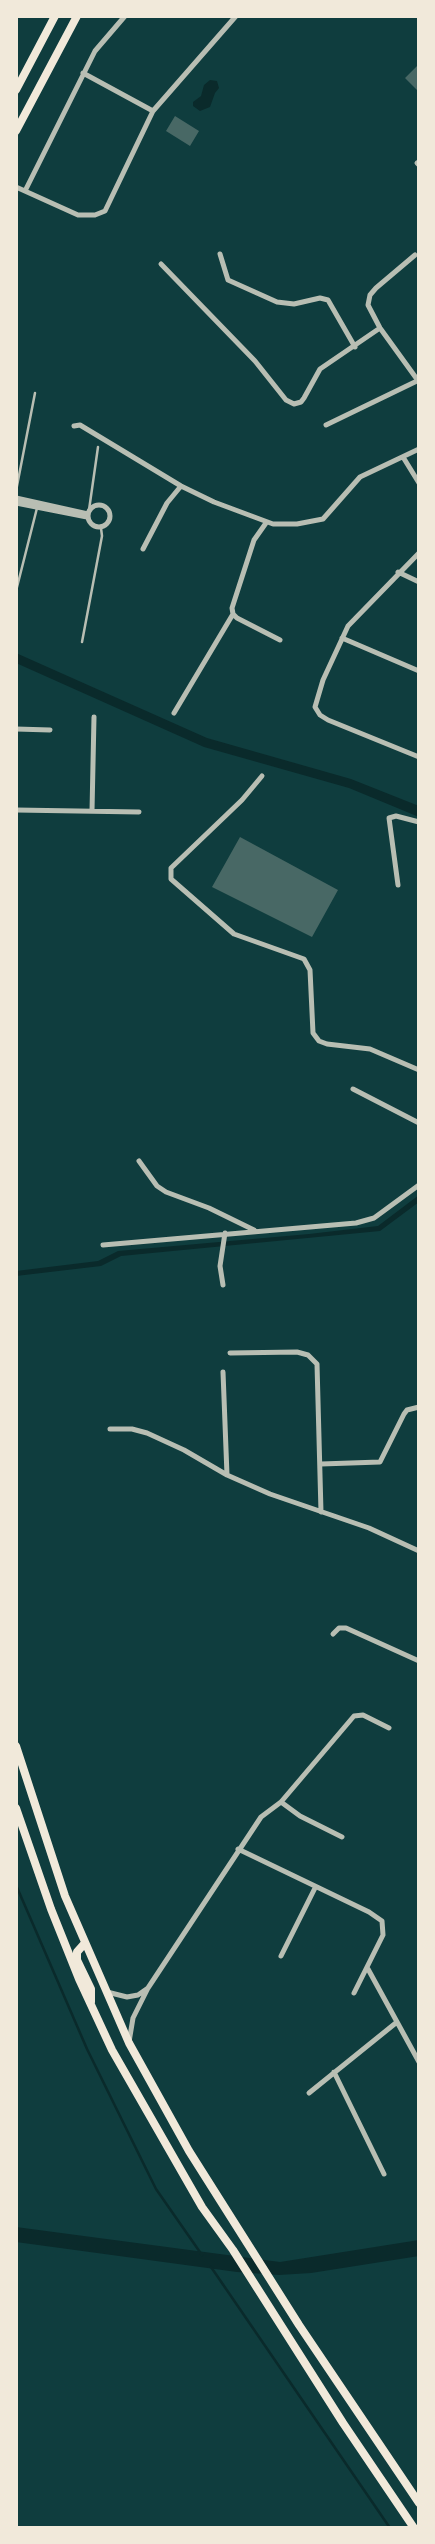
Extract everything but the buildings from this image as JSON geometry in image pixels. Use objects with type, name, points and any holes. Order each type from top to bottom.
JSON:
[{"type":"main road","points":[[16,90],[55,16]]},
{"type":"main road","points":[[16,131],[77,16]]},
{"type":"main road","points":[[16,1746],[46,1844],[85,1943],[129,2043],[189,2151],[271,2278],[299,2326],[419,2503]]},
{"type":"main road","points":[[16,1808],[51,1909],[92,2006],[112,2050],[166,2148],[343,2423],[414,2528]]},
{"type":"main road","points":[[85,1943],[77,1952],[77,1960],[90,1990],[92,2006]]},
{"type":"street","points":[[25,191],[83,73],[102,41],[126,16]]},
{"type":"street","points":[[16,187],[78,215],[94,216],[105,211],[153,110],[236,16]]},
{"type":"street","points":[[83,73],[153,110]]},
{"type":"street","points":[[220,254],[228,280],[276,302],[294,304],[320,298],[328,300],[355,347]]},
{"type":"street","points":[[326,425],[418,381],[380,328],[368,306],[370,295],[416,255]]},
{"type":"street","points":[[161,264],[255,362],[290,402],[297,404],[301,402],[320,369],[355,347],[380,328]]},
{"type":"street","points":[[74,426],[80,425],[181,486],[266,523],[297,524],[323,519],[360,477],[419,449]]},
{"type":"street","points":[[403,457],[419,483]]},
{"type":"street","points":[[143,549],[166,504],[181,486]]},
{"type":"street","points":[[16,498],[88,514]]},
{"type":"street","points":[[16,503],[88,514],[99,505],[108,510],[110,521],[100,528],[93,526],[88,514]]},
{"type":"street","points":[[174,713],[233,614],[234,602],[252,546],[257,534],[266,523]]},
{"type":"street","points":[[419,552],[353,620],[342,638],[316,702],[317,712],[320,715],[419,757]]},
{"type":"street","points":[[398,572],[419,582]]},
{"type":"street","points":[[233,614],[280,640]]},
{"type":"street","points":[[342,638],[419,671]]},
{"type":"street","points":[[92,811],[94,716]]},
{"type":"street","points":[[16,728],[50,730]]},
{"type":"street","points":[[262,776],[242,800],[171,868],[171,879],[234,934],[304,959],[310,970],[313,1033],[319,1041],[327,1044],[370,1049],[419,1070]]},
{"type":"street","points":[[16,810],[139,812]]},
{"type":"street","points":[[398,885],[389,818],[396,816],[419,822]]},
{"type":"street","points":[[352,1089],[419,1123]]},
{"type":"street","points":[[139,1161],[158,1186],[166,1192],[209,1208],[255,1230]]},
{"type":"street","points":[[103,1245],[367,1220],[387,1209],[419,1185]]},
{"type":"street","points":[[223,1285],[221,1254],[225,1233]]},
{"type":"street","points":[[230,1353],[296,1352],[308,1355],[317,1364],[321,1512]]},
{"type":"street","points":[[223,1372],[227,1475]]},
{"type":"street","points":[[321,1464],[380,1462],[404,1414],[408,1410],[419,1407]]},
{"type":"street","points":[[110,1429],[132,1429],[147,1433],[184,1450],[227,1475],[270,1494],[369,1528],[419,1551]]},
{"type":"street","points":[[333,1634],[339,1628],[346,1628],[419,1661]]},
{"type":"street","points":[[129,2043],[133,2018],[148,1988],[261,1816],[281,1802],[354,1716],[363,1716],[389,1728]]},
{"type":"street","points":[[281,1802],[300,1816],[342,1837]]},
{"type":"street","points":[[238,1849],[369,1912],[382,1921],[383,1935],[354,1993]]},
{"type":"street","points":[[281,1956],[316,1888]]},
{"type":"street","points":[[368,1968],[419,2062]]},
{"type":"street","points":[[106,1992],[127,1997],[138,1995],[148,1988]]},
{"type":"street","points":[[309,2093],[397,2022]]},
{"type":"street","points":[[334,2072],[384,2174]]},
{"type":"lane","points":[[16,491],[35,392]]},
{"type":"lane","points":[[88,514],[98,447]]},
{"type":"lane","points":[[16,591],[38,507]]},
{"type":"lane","points":[[82,642],[102,536],[100,528]]},
{"type":"water","points":[[210,80],[217,81],[219,88],[210,107],[200,111],[193,106],[193,102],[201,96],[204,85]]},
{"type":"water","points":[[16,653],[207,738],[351,779],[419,806],[419,817],[349,788],[204,747],[16,663]]},
{"type":"water","points":[[419,1195],[419,1202],[380,1231],[121,1256],[101,1266],[16,1276],[16,1271],[98,1261],[118,1251],[378,1226]]},
{"type":"water","points":[[16,2227],[280,2262],[419,2240],[419,2256],[311,2273],[279,2275],[237,2272],[16,2242]]},
{"type":"waterway","points":[[16,1885],[87,2049],[156,2189],[202,2255]]},
{"type":"waterway","points":[[211,2267],[390,2528]]}]
